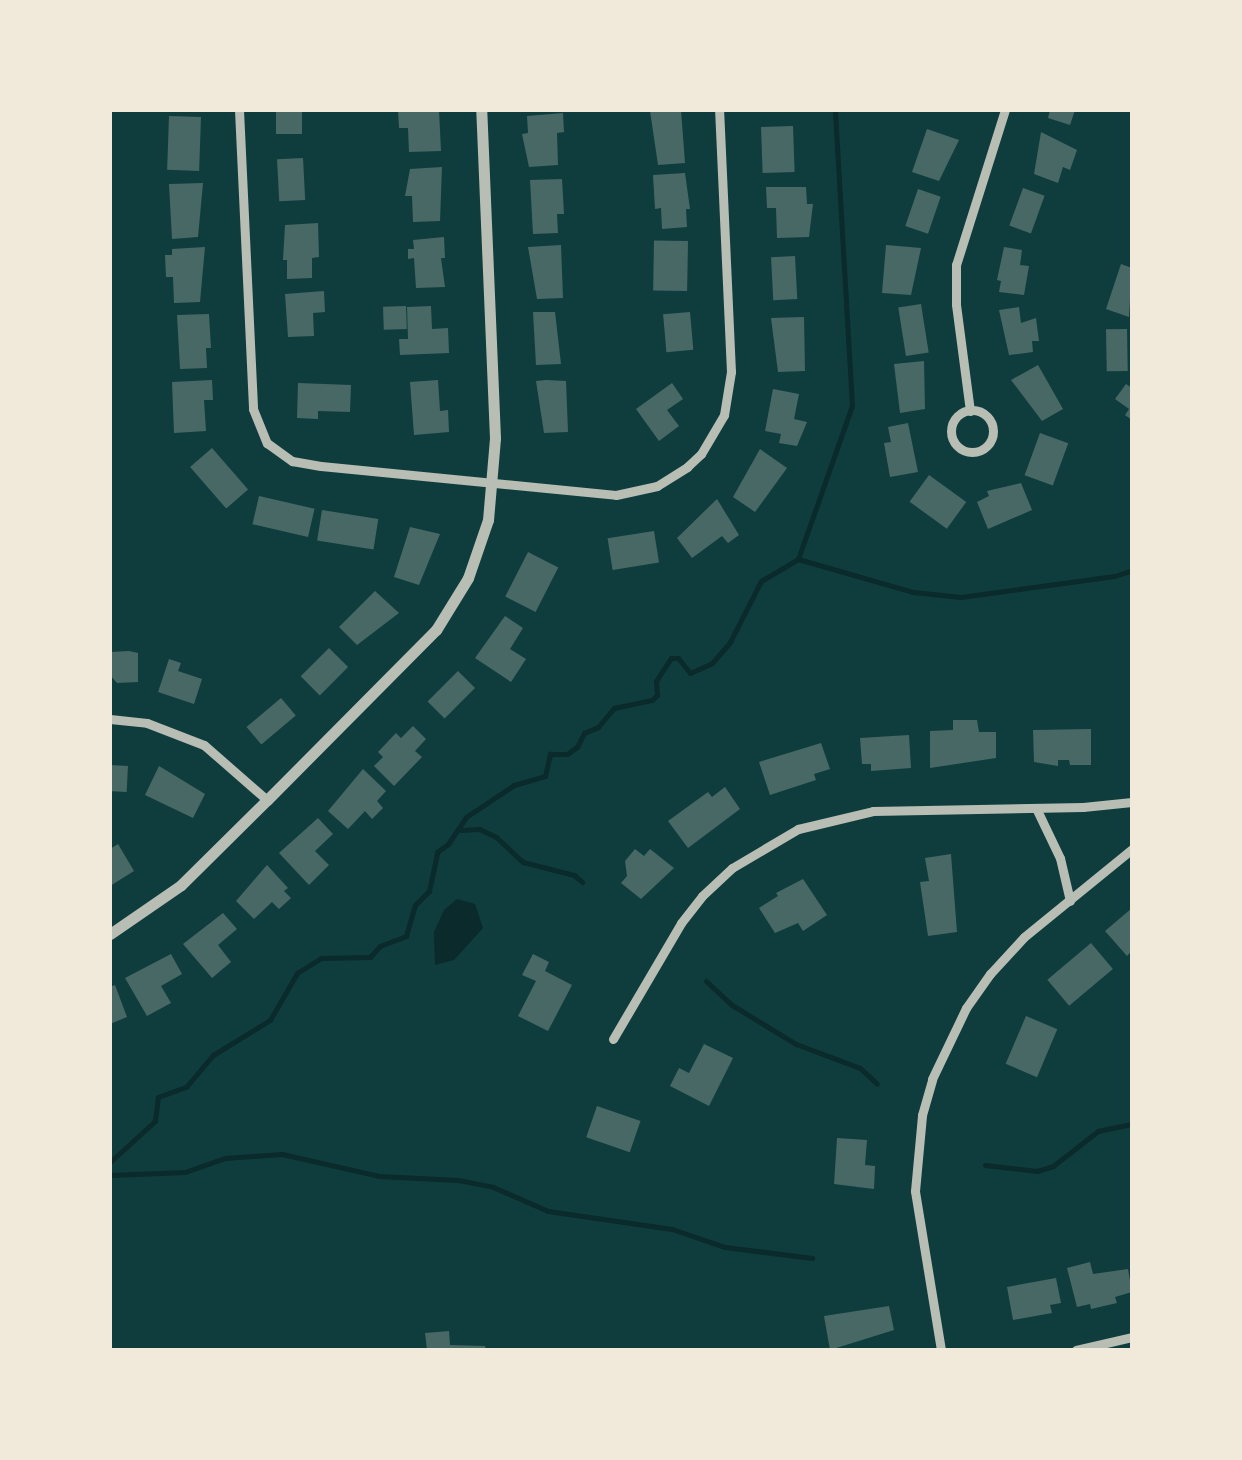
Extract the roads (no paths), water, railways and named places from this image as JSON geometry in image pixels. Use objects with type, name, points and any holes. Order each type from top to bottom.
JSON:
[{"type":"street","points":[[239,110],[253,409],[267,444],[292,461],[591,494],[638,492],[687,468],[715,434],[724,415],[731,372],[720,110]]},
{"type":"street","points":[[110,934],[181,886],[436,630],[468,578],[488,520],[494,484],[481,110]]},
{"type":"street","points":[[970,411],[956,304],[956,265],[1004,110]]},
{"type":"street","points":[[970,411],[983,413],[993,431],[989,444],[978,451],[964,450],[952,435],[954,422],[970,411]]},
{"type":"street","points":[[110,719],[147,723],[204,746],[267,800]]},
{"type":"street","points":[[613,1039],[681,923],[732,868],[763,846],[824,820],[873,811],[1132,802]]},
{"type":"street","points":[[1036,808],[1060,858],[1070,900]]},
{"type":"street","points":[[941,1350],[916,1191],[922,1115],[938,1066],[966,1008],[1024,937],[1132,849]]},
{"type":"street","points":[[1076,1350],[1132,1337]]},
{"type":"water","points":[[457,899],[475,904],[483,928],[454,960],[435,965],[434,932],[444,910]]},
{"type":"waterway","points":[[110,1162],[155,1121],[158,1097],[186,1087],[213,1055],[270,1020],[297,973],[321,958],[370,957],[380,946],[406,936],[415,905],[429,891],[437,852],[448,844],[466,817],[514,785],[545,776],[550,754],[567,754],[577,747],[584,733],[598,727],[614,708],[652,700],[657,695],[656,681],[671,658],[678,658],[690,673],[712,663],[730,642],[761,581],[798,559],[852,406],[835,110]]},
{"type":"waterway","points":[[798,559],[913,592],[961,597],[1115,576],[1132,570]]},
{"type":"waterway","points":[[461,830],[479,829],[496,837],[523,862],[574,875],[582,882]]},
{"type":"waterway","points":[[706,981],[732,1005],[796,1044],[860,1068],[877,1084]]},
{"type":"waterway","points":[[985,1165],[1037,1171],[1053,1166],[1098,1131],[1132,1124]]},
{"type":"waterway","points":[[110,1175],[185,1172],[225,1158],[282,1154],[379,1176],[458,1180],[493,1187],[548,1211],[672,1229],[725,1247],[812,1258]]}]
